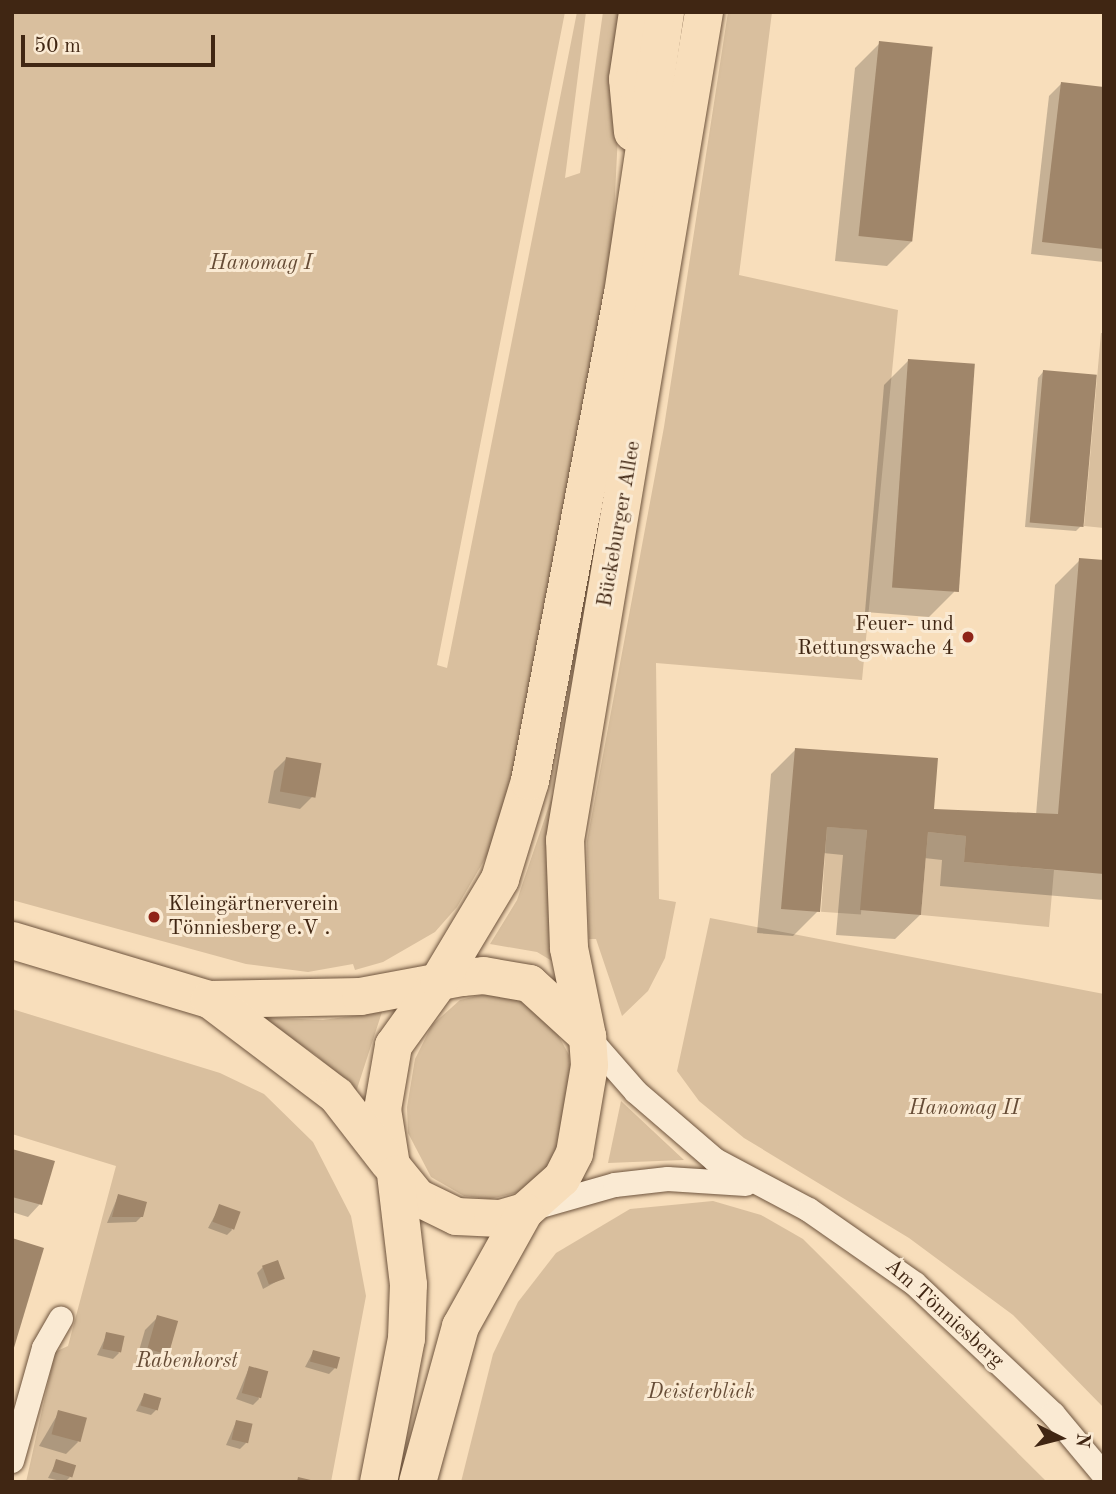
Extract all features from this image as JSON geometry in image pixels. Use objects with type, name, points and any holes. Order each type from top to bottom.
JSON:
[{"type":"highway","points":[[638,12],[628,79],[639,204]]},
{"type":"highway","name":"Bückeburger Allee","points":[[439,981],[485,910],[521,817],[639,204],[665,12]]},
{"type":"highway","name":"Bückeburger Allee","points":[[587,1036],[569,948],[565,840],[704,12]]},
{"type":"main road","points":[[12,940],[209,999],[360,996],[439,981],[500,975],[529,983],[587,1036],[586,1105],[574,1153],[561,1178],[524,1211],[460,1326],[417,1482]]},
{"type":"main road","points":[[378,1482],[406,1338],[408,1284],[382,1109],[393,1045],[439,981]]},
{"type":"main road","points":[[209,999],[336,1095],[417,1197],[456,1216],[499,1218],[524,1211]]},
{"type":"street","name":"Am Tönniesberg","points":[[587,1036],[678,1130],[757,1185],[809,1210],[915,1284],[1053,1414],[1102,1470]]},
{"type":"street","name":"Am Tönniesberg","points":[[524,1211],[615,1185],[668,1179],[757,1185]]},
{"type":"street","points":[[12,1461],[44,1348],[61,1318]]},
{"type":"green space","name":"Hanomag I","points":[[12,12],[565,12],[437,665],[447,668],[577,12],[586,12],[565,178],[580,173],[603,12],[624,12],[611,276],[521,746],[489,852],[457,907],[435,932],[383,962],[355,970],[353,964],[308,972],[246,964],[12,900]]},
{"type":"green space","points":[[728,12],[772,12],[739,275],[898,310],[862,680],[656,663],[659,899],[676,902],[665,958],[648,991],[622,1016],[596,939],[589,939],[587,841],[664,427]]},
{"type":"green space","points":[[1101,333],[1104,333],[1104,528],[1084,526]]},
{"type":"green space","points":[[554,791],[557,964],[537,952],[490,944],[517,900]]},
{"type":"green space","points":[[827,827],[867,830],[861,915],[821,912]]},
{"type":"green space","points":[[928,832],[966,836],[964,862],[1054,870],[1049,927],[921,915]]},
{"type":"green space","name":"Hanomag II","points":[[710,918],[1104,994],[1104,1408],[1013,1315],[909,1238],[744,1138],[699,1101],[677,1071]]},
{"type":"green space","points":[[485,994],[516,998],[551,1022],[569,1055],[571,1082],[565,1132],[545,1174],[523,1191],[490,1199],[464,1196],[431,1177],[408,1133],[407,1107],[415,1059],[432,1025],[460,1000]]},
{"type":"green space","name":"Rabenhorst","points":[[12,1009],[220,1073],[264,1094],[313,1142],[351,1216],[366,1296],[331,1482],[26,1482],[55,1352],[68,1346],[116,1166],[12,1134]]},
{"type":"green space","points":[[382,1012],[356,1092],[316,1055],[258,1017],[323,1020]]},
{"type":"green space","points":[[621,1101],[684,1160],[608,1163]]},
{"type":"green space","name":"Deisterblick","points":[[713,1201],[761,1215],[803,1239],[1047,1482],[461,1482],[493,1354],[518,1302],[556,1253],[630,1209]]},
{"type":"building","points":[[879,41],[933,47],[912,242],[859,236]]},
{"type":"building","points":[[1061,82],[1104,87],[1104,249],[1042,242]]},
{"type":"building","points":[[908,359],[975,364],[959,592],[892,587]]},
{"type":"building","points":[[1043,370],[1097,375],[1083,527],[1030,522]]},
{"type":"building","points":[[1079,558],[1104,560],[1104,874],[964,862],[966,836],[928,832],[921,915],[860,910],[867,830],[827,827],[820,912],[781,909],[795,748],[938,758],[934,809],[1058,814]]},
{"type":"building","points":[[286,757],[321,763],[315,798],[280,791]]},
{"type":"building","points":[[12,1149],[55,1161],[42,1205],[12,1197]]},
{"type":"building","points":[[118,1194],[147,1202],[143,1217],[112,1217]]},
{"type":"building","points":[[219,1204],[241,1212],[234,1230],[213,1222]]},
{"type":"building","points":[[12,1238],[44,1248],[13,1351],[12,1351]]},
{"type":"building","points":[[278,1260],[285,1279],[269,1285],[262,1266]]},
{"type":"building","points":[[157,1315],[178,1321],[169,1355],[147,1349]]},
{"type":"building","points":[[106,1332],[125,1336],[121,1353],[102,1349]]},
{"type":"building","points":[[313,1350],[340,1357],[337,1369],[310,1362]]},
{"type":"building","points":[[249,1366],[268,1371],[261,1398],[242,1393]]},
{"type":"building","points":[[144,1393],[161,1398],[158,1410],[140,1405]]},
{"type":"building","points":[[58,1410],[87,1418],[81,1442],[52,1434]]},
{"type":"building","points":[[236,1420],[253,1424],[248,1443],[232,1439]]},
{"type":"building","points":[[56,1459],[76,1465],[72,1478],[52,1471]]},
{"type":"building","points":[[298,1477],[315,1481],[315,1482],[297,1482]]},
{"type":"place","name":"Feuer- und Rettungswache 4","points":[[968,637]]},
{"type":"place","name":"Kleingärtnerverein Tönniesberg e.V .","points":[[154,917]]}]
